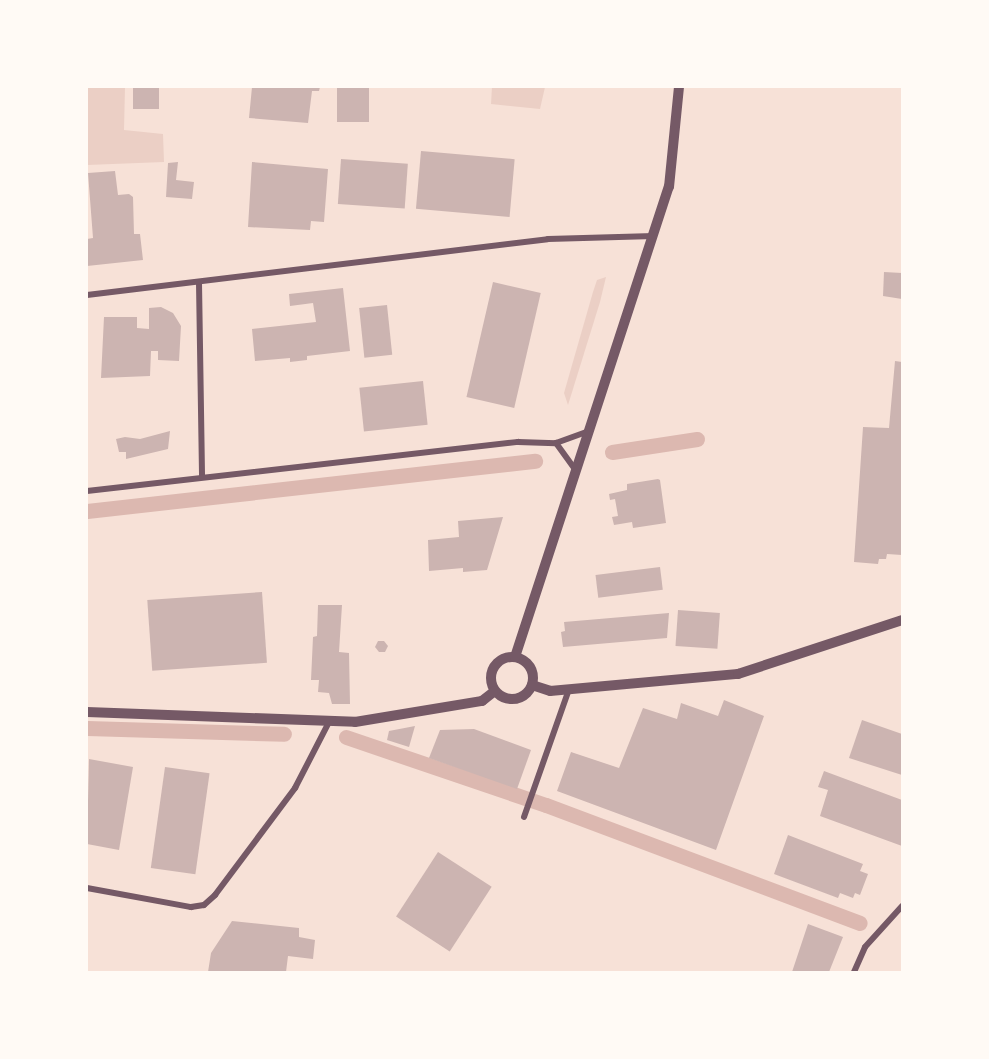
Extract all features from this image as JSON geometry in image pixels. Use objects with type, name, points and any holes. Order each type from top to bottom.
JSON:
[{"type":"street","points":[[515,657],[669,188],[679,87]]},
{"type":"street","points":[[87,295],[199,283],[230,276],[548,238],[654,236]]},
{"type":"street","points":[[199,283],[202,477]]},
{"type":"street","points":[[87,491],[518,442],[556,443],[587,432]]},
{"type":"street","points":[[556,443],[575,469]]},
{"type":"street","points":[[532,685],[547,690],[569,689],[738,674],[902,620]]},
{"type":"street","points":[[515,657],[530,667],[532,685],[526,694],[515,699],[504,698],[495,691],[491,679],[494,667],[503,659],[515,657]]},
{"type":"street","points":[[524,817],[569,689]]},
{"type":"street","points":[[87,712],[329,722],[379,720],[482,701],[495,691]]},
{"type":"street","points":[[87,888],[190,907],[204,905],[215,895],[295,788],[329,722]]},
{"type":"street","points":[[854,972],[865,947],[902,906]]},
{"type":"shaded area","points":[[87,87],[125,87],[124,130],[163,134],[164,162],[87,165]]},
{"type":"shaded area","points":[[492,87],[545,87],[540,109],[491,104]]},
{"type":"shaded area","points":[[606,277],[568,405],[564,393],[593,292],[597,280]]},
{"type":"building","points":[[133,87],[159,87],[159,109],[133,109]]},
{"type":"building","points":[[252,87],[320,87],[319,91],[312,91],[308,123],[249,118]]},
{"type":"building","points":[[337,87],[369,87],[369,122],[337,122]]},
{"type":"building","points":[[421,151],[515,159],[510,217],[416,209]]},
{"type":"building","points":[[341,159],[408,164],[405,209],[338,204]]},
{"type":"building","points":[[178,162],[176,180],[194,182],[192,199],[166,197],[168,163]]},
{"type":"building","points":[[252,162],[328,169],[324,222],[311,221],[310,230],[248,227]]},
{"type":"building","points":[[115,171],[118,195],[129,194],[133,197],[134,234],[140,234],[143,260],[87,266],[87,239],[93,238],[88,173]]},
{"type":"building","points":[[884,272],[902,273],[902,299],[883,296]]},
{"type":"building","points":[[493,282],[541,293],[514,408],[466,397]]},
{"type":"building","points":[[343,288],[350,351],[307,356],[307,360],[290,362],[290,358],[255,361],[252,329],[316,322],[313,303],[290,306],[289,294]]},
{"type":"building","points":[[387,305],[392,355],[364,358],[359,308]]},
{"type":"building","points":[[161,307],[173,313],[181,326],[179,361],[158,360],[158,351],[151,351],[150,376],[101,378],[104,317],[137,317],[137,328],[149,329],[149,308]]},
{"type":"building","points":[[895,361],[902,362],[902,555],[887,554],[886,559],[879,559],[878,564],[854,562],[863,427],[889,428]]},
{"type":"building","points":[[423,381],[428,425],[364,431],[359,388]]},
{"type":"building","points":[[170,431],[168,449],[126,459],[126,452],[119,452],[116,439],[125,437],[140,439]]},
{"type":"building","points":[[658,479],[666,523],[633,528],[632,522],[614,525],[612,517],[618,516],[615,499],[610,500],[609,494],[627,490],[627,484]]},
{"type":"building","points":[[503,517],[487,570],[463,572],[463,568],[429,571],[428,540],[459,537],[458,521]]},
{"type":"building","points":[[660,567],[663,590],[598,598],[595,575]]},
{"type":"building","points":[[262,592],[267,663],[152,671],[147,600]]},
{"type":"building","points":[[318,605],[342,605],[339,652],[349,653],[350,704],[332,704],[329,693],[318,692],[319,680],[311,680],[313,637],[317,636]]},
{"type":"building","points":[[678,610],[720,613],[717,649],[675,646]]},
{"type":"building","points":[[669,613],[667,638],[563,647],[561,632],[565,631],[564,622]]},
{"type":"building","points":[[378,641],[384,641],[388,646],[385,652],[379,652],[375,647]]},
{"type":"building","points":[[724,700],[764,716],[716,850],[557,791],[571,752],[619,768],[643,708],[677,719],[681,703],[718,716]]},
{"type":"building","points":[[862,720],[902,734],[902,775],[849,758]]},
{"type":"building","points":[[415,726],[409,747],[387,740],[389,731]]},
{"type":"building","points":[[474,729],[531,750],[517,789],[429,758],[440,730]]},
{"type":"building","points":[[89,759],[133,767],[119,850],[87,844]]},
{"type":"building","points":[[165,767],[210,773],[195,874],[151,868]]},
{"type":"building","points":[[824,771],[902,800],[902,846],[820,816],[828,790],[818,787]]},
{"type":"building","points":[[788,835],[863,864],[860,871],[868,874],[860,895],[855,893],[853,898],[840,893],[838,898],[774,874]]},
{"type":"building","points":[[438,852],[492,887],[450,951],[396,917]]},
{"type":"building","points":[[232,921],[299,928],[299,937],[315,940],[313,959],[288,956],[286,972],[208,972],[211,953]]},
{"type":"building","points":[[808,924],[843,937],[829,972],[792,972]]},
{"type":"waterway","points":[[612,452],[697,439]]},
{"type":"waterway","points":[[87,511],[535,461]]},
{"type":"waterway","points":[[87,728],[284,734]]},
{"type":"waterway","points":[[346,737],[546,805],[860,923]]}]
